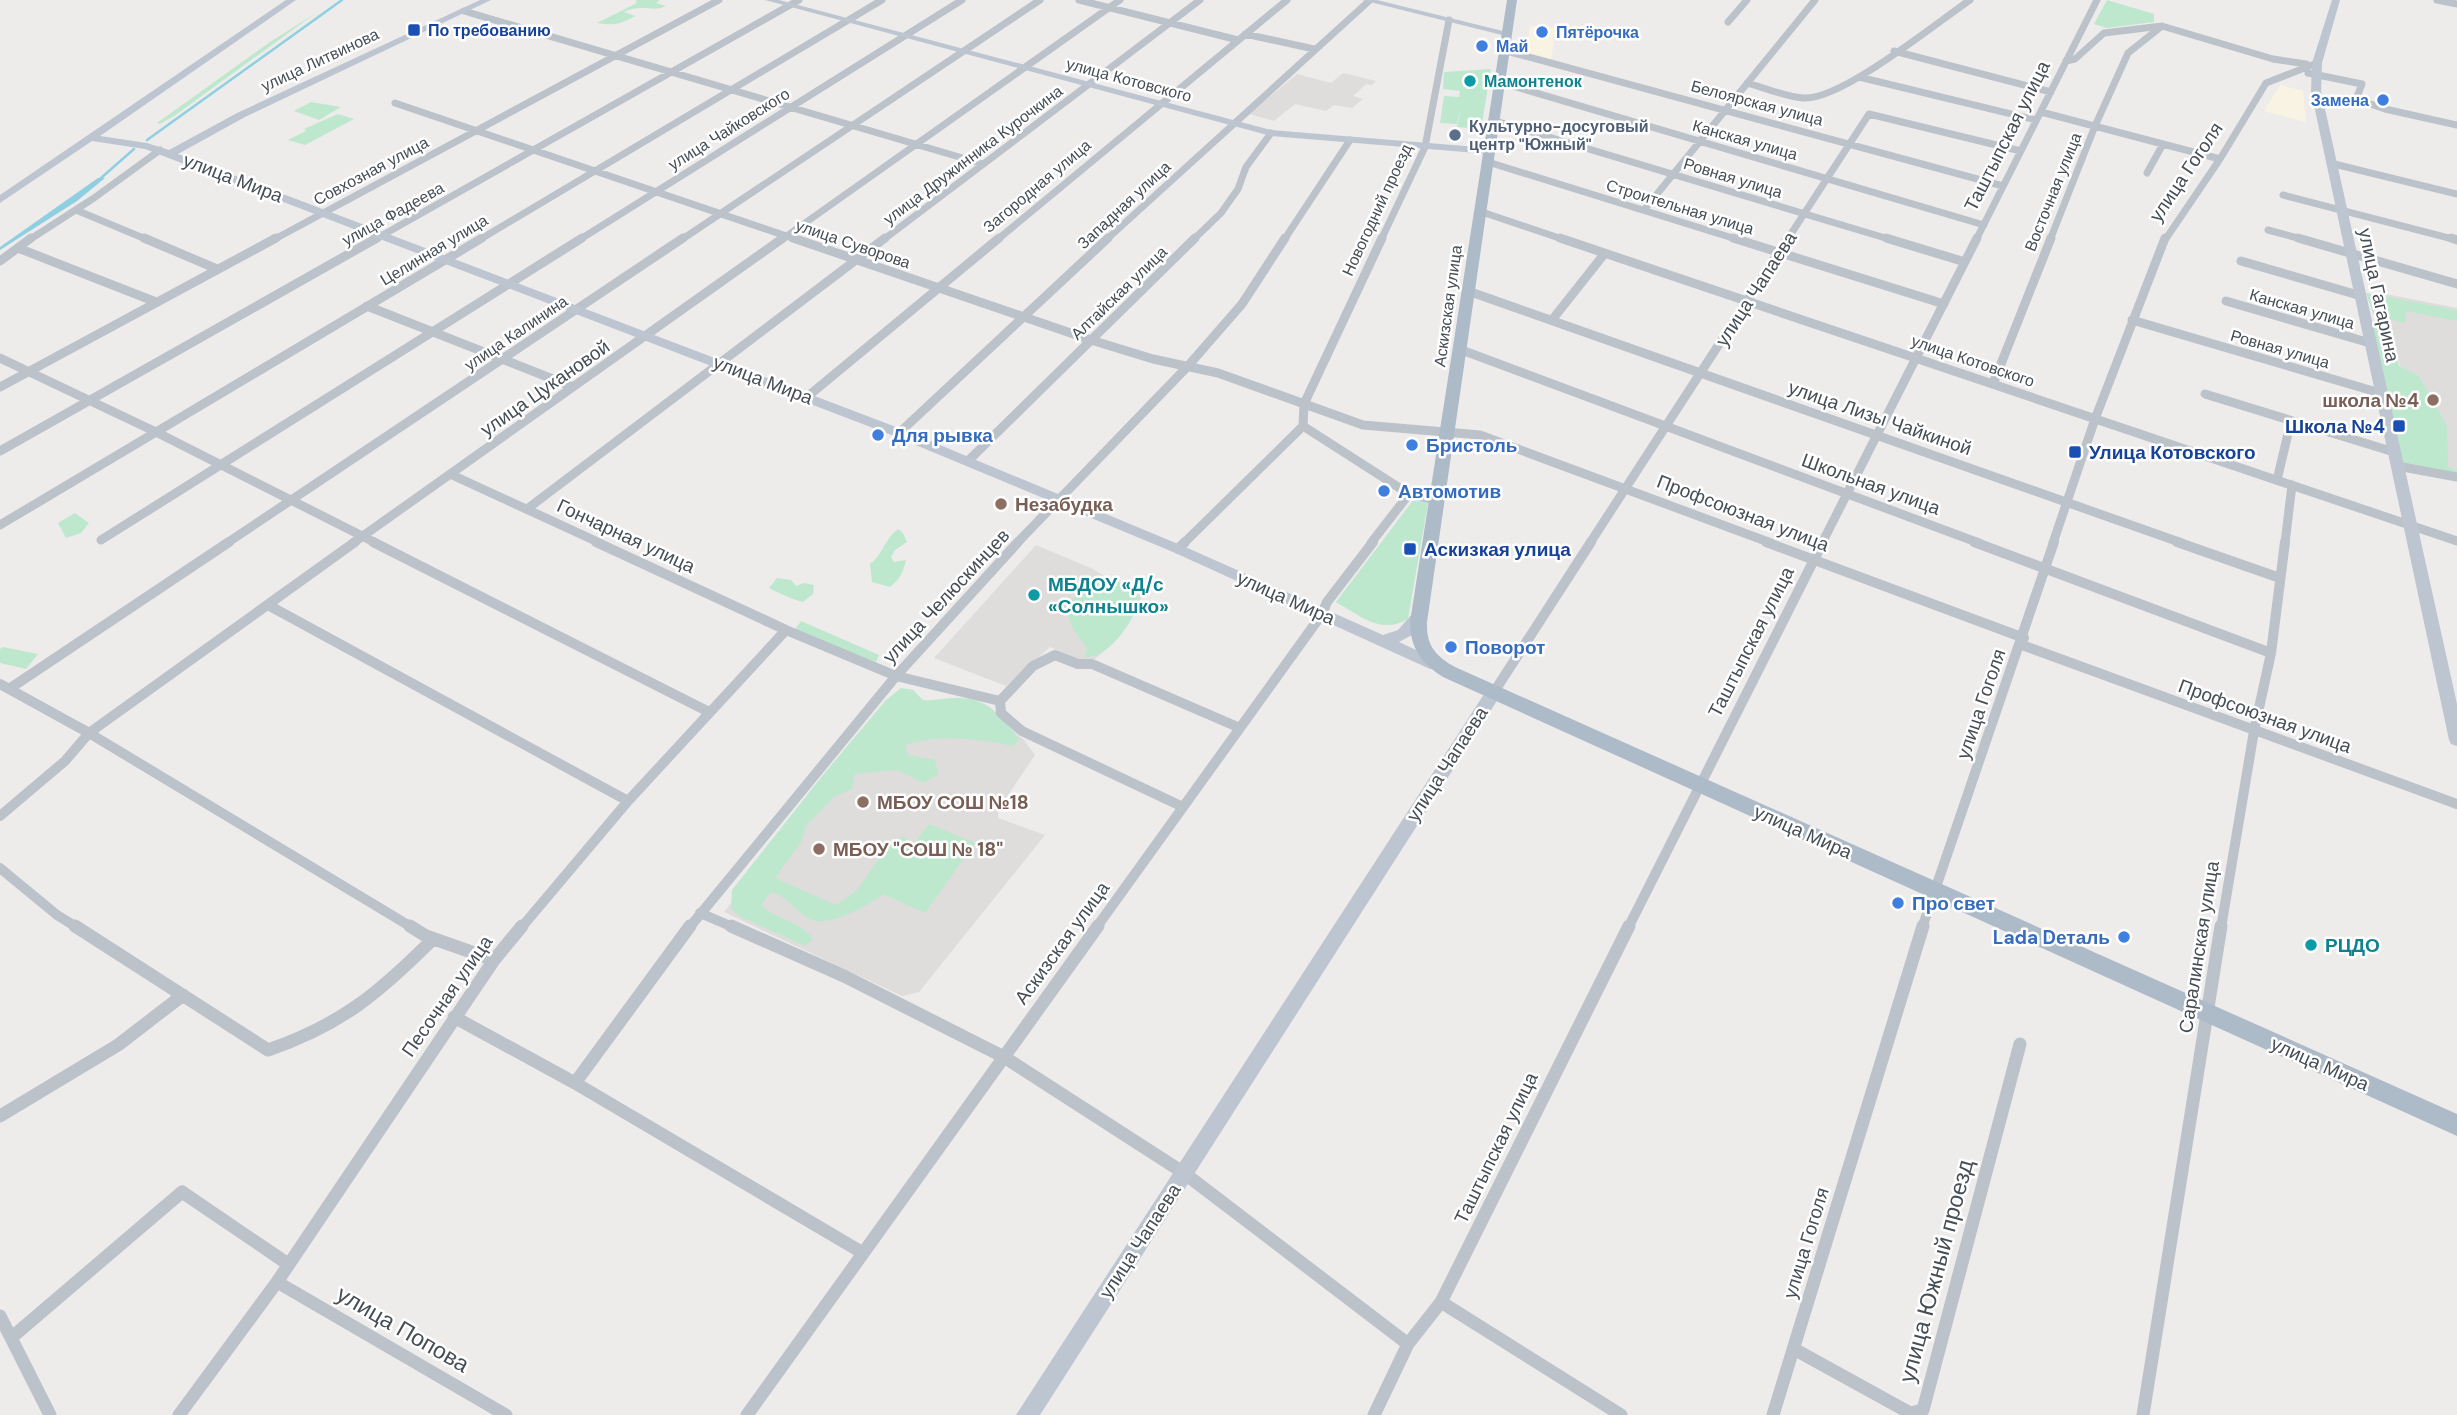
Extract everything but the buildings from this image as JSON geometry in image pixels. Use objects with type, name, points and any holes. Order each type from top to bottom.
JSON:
[{"type":"main road","name":"Аскизская улица","points":[[1418,617],[1424,599],[1492,120],[1512,0]]},
{"type":"main road","points":[[1418,617],[1420,646],[1435,665]]},
{"type":"main road","name":"улица Мира","points":[[1435,665],[2457,1125]]},
{"type":"street","points":[[0,200],[292,0]]},
{"type":"street","name":"улица Литвинова","points":[[165,152],[487,0]]},
{"type":"street","name":"Совхозная улица","points":[[0,387],[719,0]]},
{"type":"street","name":"улица Котовского","points":[[769,0],[1271,133],[1425,147],[1488,157]]},
{"type":"street","name":"улица Фадеева","points":[[0,451],[799,0]]},
{"type":"street","name":"Целинная улица","points":[[0,524],[882,0]]},
{"type":"street","name":"улица Чайковского","points":[[101,540],[962,0]]},
{"type":"street","name":"улица Калинина","points":[[4,687],[291,500],[1040,0]]},
{"type":"street","points":[[1079,0],[1170,23],[1314,49]]},
{"type":"street","name":"улица Цукановой","points":[[0,816],[65,761],[89,733],[1120,0]]},
{"type":"street","name":"улица Дружинника Курочкина","points":[[527,509],[1200,0]]},
{"type":"street","name":"Загородная улица","points":[[807,397],[1287,0]]},
{"type":"street","points":[[1367,0],[1506,33]]},
{"type":"street","name":"Западная улица","points":[[899,433],[1367,0]]},
{"type":"street","points":[[1728,22],[1747,0]]},
{"type":"street","points":[[1644,210],[1815,0]]},
{"type":"street","points":[[1747,83],[1805,97],[1828,94],[1859,77],[1970,0]]},
{"type":"street","name":"Таштыпская улица","points":[[1374,1415],[1408,1343],[1441,1301],[1698,785],[1849,494],[2097,0]]},
{"type":"street","points":[[2315,68],[2336,0]]},
{"type":"street","points":[[2437,0],[2457,4]]},
{"type":"street","points":[[464,11],[983,164]]},
{"type":"street","name":"Новогодний проезд","points":[[1304,404],[1425,147],[1449,20]]},
{"type":"street","points":[[2066,61],[2075,59],[2104,33],[2162,26],[2362,83],[2356,99],[2385,109],[2457,125]]},
{"type":"street","name":"Восточная улица","points":[[1993,384],[2095,126],[2128,53],[2162,26]]},
{"type":"street","name":"Белоярская улица","points":[[1503,50],[2003,187]]},
{"type":"street","points":[[1894,51],[2051,92]]},
{"type":"street","points":[[2273,59],[2300,70],[2315,68]]},
{"type":"street","name":"улица Гагарина","points":[[2315,68],[2330,163],[2412,525],[2457,740]]},
{"type":"street","name":"улица Гоголя","points":[[1773,1415],[1917,942],[2023,641],[2095,419],[2132,320],[2165,239],[2220,159],[2266,83],[2300,70]]},
{"type":"street","points":[[1859,77],[2095,126],[2220,159]]},
{"type":"street","name":"Канская улица","points":[[1499,82],[1984,225]]},
{"type":"street","name":"улица Суворова","points":[[395,103],[473,132],[1091,340],[1218,373],[1363,425],[1447,431]]},
{"type":"street","name":"улица Чапаева","points":[[1027,1415],[1869,114],[2021,151]]},
{"type":"street","name":"Ровная улица","points":[[1492,120],[1965,262]]},
{"type":"street","name":"Алтайская улица","points":[[968,461],[1221,213],[1238,189],[1246,167],[1271,133]]},
{"type":"street","name":"улица Мира","points":[[90,138],[137,144],[165,152],[899,433],[1178,549],[1435,665]]},
{"type":"street","name":"улица Челюскинцев","points":[[575,1083],[700,913],[896,676],[1058,498],[1188,366],[1242,304],[1350,140]]},
{"type":"street","points":[[2147,173],[2163,144]]},
{"type":"street","points":[[0,261],[165,152]]},
{"type":"street","name":"Строительная улица","points":[[1488,157],[1644,210],[1944,304]]},
{"type":"street","points":[[2330,163],[2457,194]]},
{"type":"street","points":[[2283,195],[2457,240]]},
{"type":"street","points":[[76,210],[217,269]]},
{"type":"street","name":"улица Котовского","points":[[1479,211],[2457,541]]},
{"type":"street","points":[[2268,230],[2350,252],[2365,260],[2457,284]]},
{"type":"street","points":[[18,248],[156,302]]},
{"type":"street","points":[[1552,320],[1605,253]]},
{"type":"street","points":[[2241,261],[2358,295]]},
{"type":"street","name":"улица Лизы Чайкиной","points":[[1468,291],[2280,578]]},
{"type":"street","name":"Канская улица","points":[[2226,301],[2370,343]]},
{"type":"street","points":[[367,306],[573,387]]},
{"type":"street","name":"Ровная улица","points":[[2132,320],[2381,393]]},
{"type":"street","name":"Школьная улица","points":[[1459,349],[2271,653]]},
{"type":"street","points":[[0,358],[156,432],[709,712]]},
{"type":"street","points":[[2205,394],[2457,477]]},
{"type":"street","points":[[1178,549],[1303,426],[1304,404]]},
{"type":"street","points":[[2277,480],[2291,421]]},
{"type":"street","points":[[1303,426],[1409,494],[1437,500]]},
{"type":"street","name":"Профсоюзная улица","points":[[1447,431],[1480,435],[1627,488],[1815,558],[2254,731],[2457,804]]},
{"type":"street","name":"Гончарная улица","points":[[450,474],[786,630],[896,676],[1000,701]]},
{"type":"street","name":"Саралинская улица","points":[[2143,1415],[2254,731],[2271,653],[2292,485]]},
{"type":"street","name":"Аскизская улица","points":[[747,1415],[1322,614],[1327,602],[1409,494]]},
{"type":"street","points":[[268,605],[628,801]]},
{"type":"street","points":[[1382,641],[1398,639],[1408,632],[1418,617]]},
{"type":"street","name":"Песочная улица","points":[[179,1415],[277,1282],[494,960],[628,801],[786,630]]},
{"type":"street","points":[[1184,807],[1022,731],[1002,713],[1000,701],[1043,657],[1055,655],[1081,665],[1092,664],[1240,728]]},
{"type":"street","points":[[4,687],[89,733],[433,939],[494,960]]},
{"type":"street","points":[[0,868],[57,915],[268,1049],[307,1038],[352,1013],[378,994],[433,939]]},
{"type":"street","points":[[700,913],[844,976],[1004,1057],[1184,1173],[1408,1343]]},
{"type":"street","points":[[0,1116],[108,1052],[152,1023],[183,996]]},
{"type":"street","points":[[454,1017],[575,1083],[863,1253]]},
{"type":"street","name":"улица Южный проезд","points":[[1794,1349],[1910,1413],[1923,1410],[2020,1044]]},
{"type":"street","points":[[11,1338],[182,1192],[288,1264]]},
{"type":"street","name":"улица Попова","points":[[277,1282],[506,1415]]},
{"type":"street","points":[[1441,1301],[1621,1415]]},
{"type":"street","points":[[0,1316],[50,1415]]},
{"type":"shaded area","points":[[1530,26],[1556,28],[1551,60],[1531,55],[1527,48]]},
{"type":"shaded area","points":[[1343,73],[1376,81],[1372,85],[1366,84],[1353,96],[1363,99],[1352,108],[1334,105],[1326,111],[1295,104],[1274,121],[1249,114],[1297,74],[1331,83]]},
{"type":"shaded area","points":[[2280,85],[2303,91],[2306,122],[2264,111]]},
{"type":"shaded area","name":"школа №4","points":[[2381,293],[2457,308],[2457,475],[2426,467]]},
{"type":"shaded area","points":[[1036,545],[1093,569],[1115,583],[1144,595],[1104,651],[1095,659],[1083,661],[1050,647],[1006,686],[934,658]]},
{"type":"shaded area","points":[[901,695],[1010,728],[1024,740],[1035,755],[998,810],[998,818],[1045,835],[919,992],[902,996],[724,912]]},
{"type":"green space","points":[[635,0],[660,0],[656,3],[666,6],[656,9],[630,9],[624,12],[635,16],[617,24],[597,23],[635,4]]},
{"type":"green space","points":[[2107,0],[2154,14],[2154,22],[2107,28],[2094,24]]},
{"type":"green space","points":[[316,13],[174,116],[157,123],[270,42]]},
{"type":"green space","points":[[1491,69],[1481,129],[1457,127],[1461,108],[1457,124],[1440,123],[1444,96],[1459,97],[1460,91],[1443,89],[1444,72]]},
{"type":"green space","points":[[311,102],[341,107],[319,120],[294,111]]},
{"type":"green space","points":[[338,114],[354,119],[305,145],[288,140],[306,131],[304,129]]},
{"type":"green space","points":[[2366,293],[2457,310],[2457,321],[2406,311],[2405,323],[2374,316]]},
{"type":"green space","points":[[2372,327],[2390,331],[2399,366],[2419,376],[2447,426],[2448,467],[2457,470],[2457,476],[2402,464]]},
{"type":"green space","points":[[1414,499],[1428,503],[1408,619],[1389,625],[1371,622],[1336,602]]},
{"type":"green space","points":[[75,513],[89,523],[81,533],[66,538],[58,523]]},
{"type":"green space","points":[[898,529],[907,542],[895,550],[891,557],[894,562],[906,560],[902,572],[890,587],[872,582],[870,564]]},
{"type":"green space","points":[[777,578],[791,580],[796,586],[804,583],[814,585],[813,594],[803,602],[769,588]]},
{"type":"green space","points":[[1119,582],[1139,598],[1137,606],[1127,626],[1112,645],[1094,656],[1085,657],[1087,648],[1069,619],[1071,605],[1081,588]]},
{"type":"green space","points":[[801,621],[879,655],[876,662],[797,633],[796,628]]},
{"type":"green space","points":[[3,647],[38,654],[26,669],[0,663],[0,649]]},
{"type":"green space","points":[[901,688],[913,690],[923,700],[956,698],[985,704],[1000,716],[1019,739],[1013,746],[959,739],[905,745],[908,755],[935,760],[938,775],[923,783],[897,770],[855,774],[852,789],[835,796],[806,826],[801,842],[775,878],[836,905],[856,891],[890,843],[902,836],[911,843],[909,850],[929,824],[975,843],[925,913],[883,894],[849,914],[819,921],[806,917],[782,897],[771,892],[761,906],[807,933],[813,939],[805,946],[741,917],[731,909],[732,890],[823,775],[886,700]]},
{"type":"water","points":[[98,178],[105,178],[77,201],[0,250],[0,247]]},
{"type":"waterway","points":[[147,140],[342,0]]},
{"type":"waterway","points":[[101,178],[134,149]]},
{"type":"place","name":"По требованию","points":[[414,30]]},
{"type":"place","name":"Пятёрочка","points":[[1542,32]]},
{"type":"place","name":"Май","points":[[1482,46]]},
{"type":"place","name":"Мамонтенок","points":[[1470,81]]},
{"type":"place","name":"Замена","points":[[2383,100]]},
{"type":"place","name":"Культурно-досуговый центр \"Южный\"","points":[[1455,135]]},
{"type":"place","name":"школа №4","points":[[2433,400]]},
{"type":"place","name":"Школа №4","points":[[2399,426]]},
{"type":"place","name":"Для рывка","points":[[878,435]]},
{"type":"place","name":"Бристоль","points":[[1412,445]]},
{"type":"place","name":"Улица Котовского","points":[[2075,452]]},
{"type":"place","name":"Автомотив","points":[[1384,491]]},
{"type":"place","name":"Незабудка","points":[[1001,504]]},
{"type":"place","name":"Аскизкая улица","points":[[1410,549]]},
{"type":"place","name":"МБДОУ «Д/с «Солнышко»","points":[[1034,595]]},
{"type":"place","name":"Поворот","points":[[1451,647]]},
{"type":"place","name":"МБОУ СОШ №18","points":[[863,802]]},
{"type":"place","name":"МБОУ \"СОШ № 18\"","points":[[819,849]]},
{"type":"place","name":"Про свет","points":[[1898,903]]},
{"type":"place","name":"Lada Dеталь","points":[[2124,937]]},
{"type":"place","name":"РЦДО","points":[[2311,945]]}]
